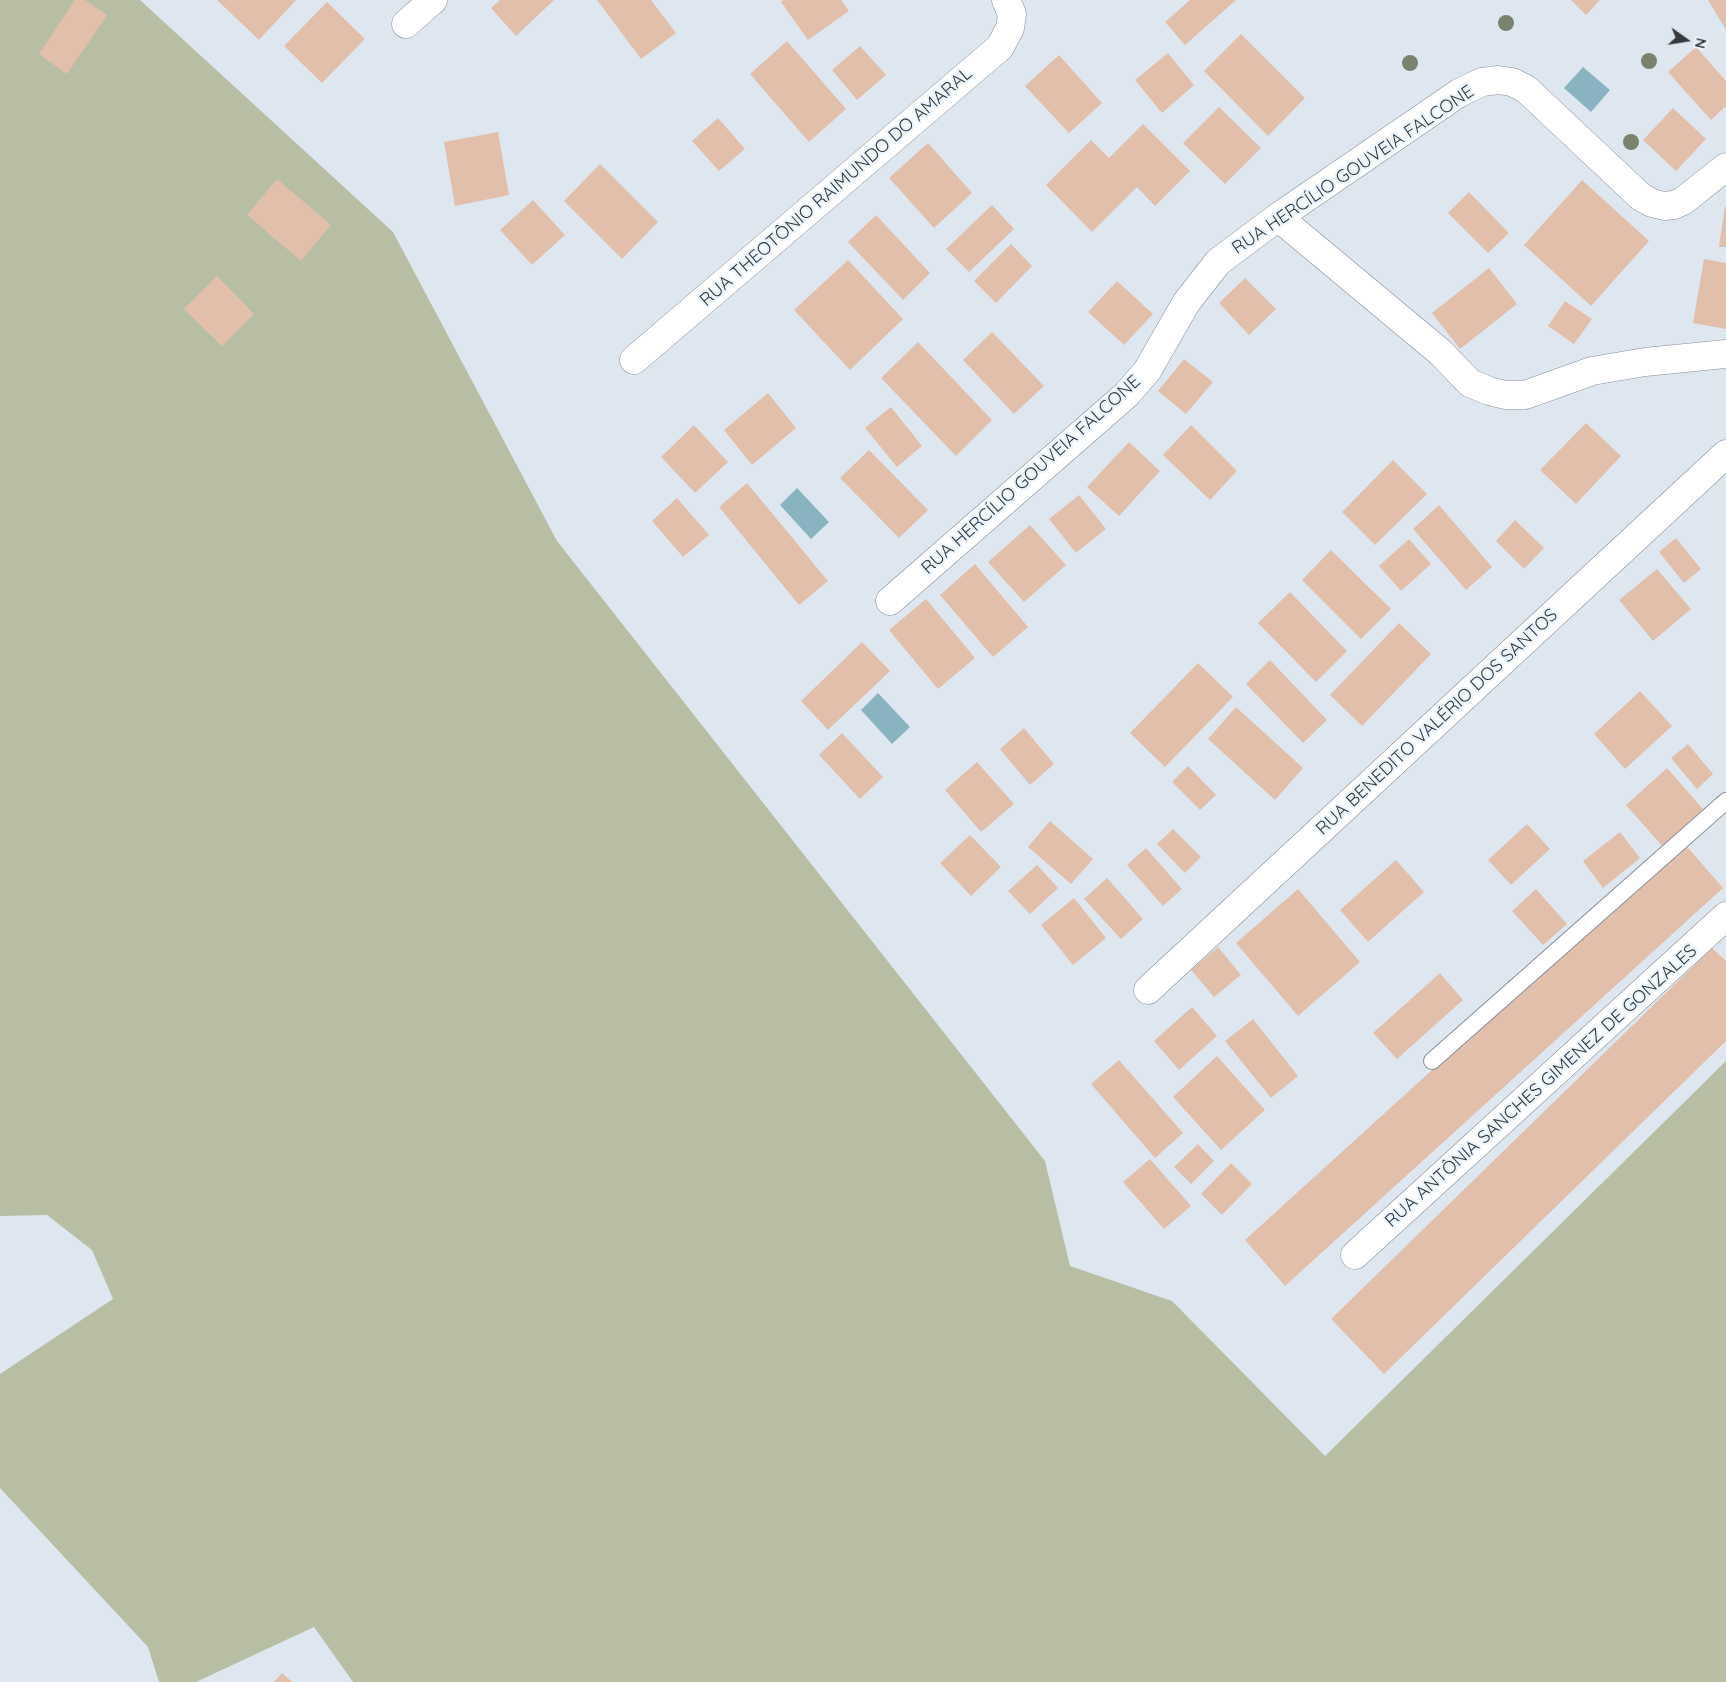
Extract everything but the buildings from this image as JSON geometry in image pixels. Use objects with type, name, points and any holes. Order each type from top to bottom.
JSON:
[{"type":"street","points":[[406,24],[433,0]]},
{"type":"street","name":"RUA THEOTÔNIO RAIMUNDO DO AMARAL","points":[[634,360],[1000,47],[1010,28],[1012,14],[1006,0]]},
{"type":"street","name":"RUA HERCÍLIO GOUVEIA FALCONE","points":[[890,601],[1126,394],[1147,371],[1186,304],[1218,262],[1278,217],[1459,93],[1482,82],[1498,80],[1512,82],[1526,89],[1641,197],[1652,203],[1664,206],[1674,205],[1683,201],[1726,167]]},
{"type":"street","points":[[1278,217],[1440,352],[1470,384],[1489,391],[1505,395],[1525,395],[1592,372],[1645,362],[1726,354]]},
{"type":"street","name":"RUA BENEDITO VALÉRIO DOS SANTOS","points":[[1148,990],[1726,454]]},
{"type":"street","name":"RUA ANTÔNIA SANCHES GIMENEZ DE GONZALES","points":[[1355,1255],[1726,916]]},
{"type":"lane","points":[[1432,1061],[1726,801]]},
{"type":"green space","points":[[0,0],[140,0],[393,232],[557,541],[1045,1161],[1070,1266],[1172,1301],[1325,1456],[1726,1061],[1726,1682],[353,1682],[314,1627],[196,1682],[159,1682],[148,1647],[0,1488],[0,1374],[113,1299],[92,1250],[47,1215],[0,1216]]},
{"type":"water","points":[[1583,67],[1610,90],[1591,112],[1564,88]]},
{"type":"water","points":[[797,488],[829,522],[811,539],[780,505]]},
{"type":"water","points":[[878,693],[910,727],[892,744],[861,710]]}]
